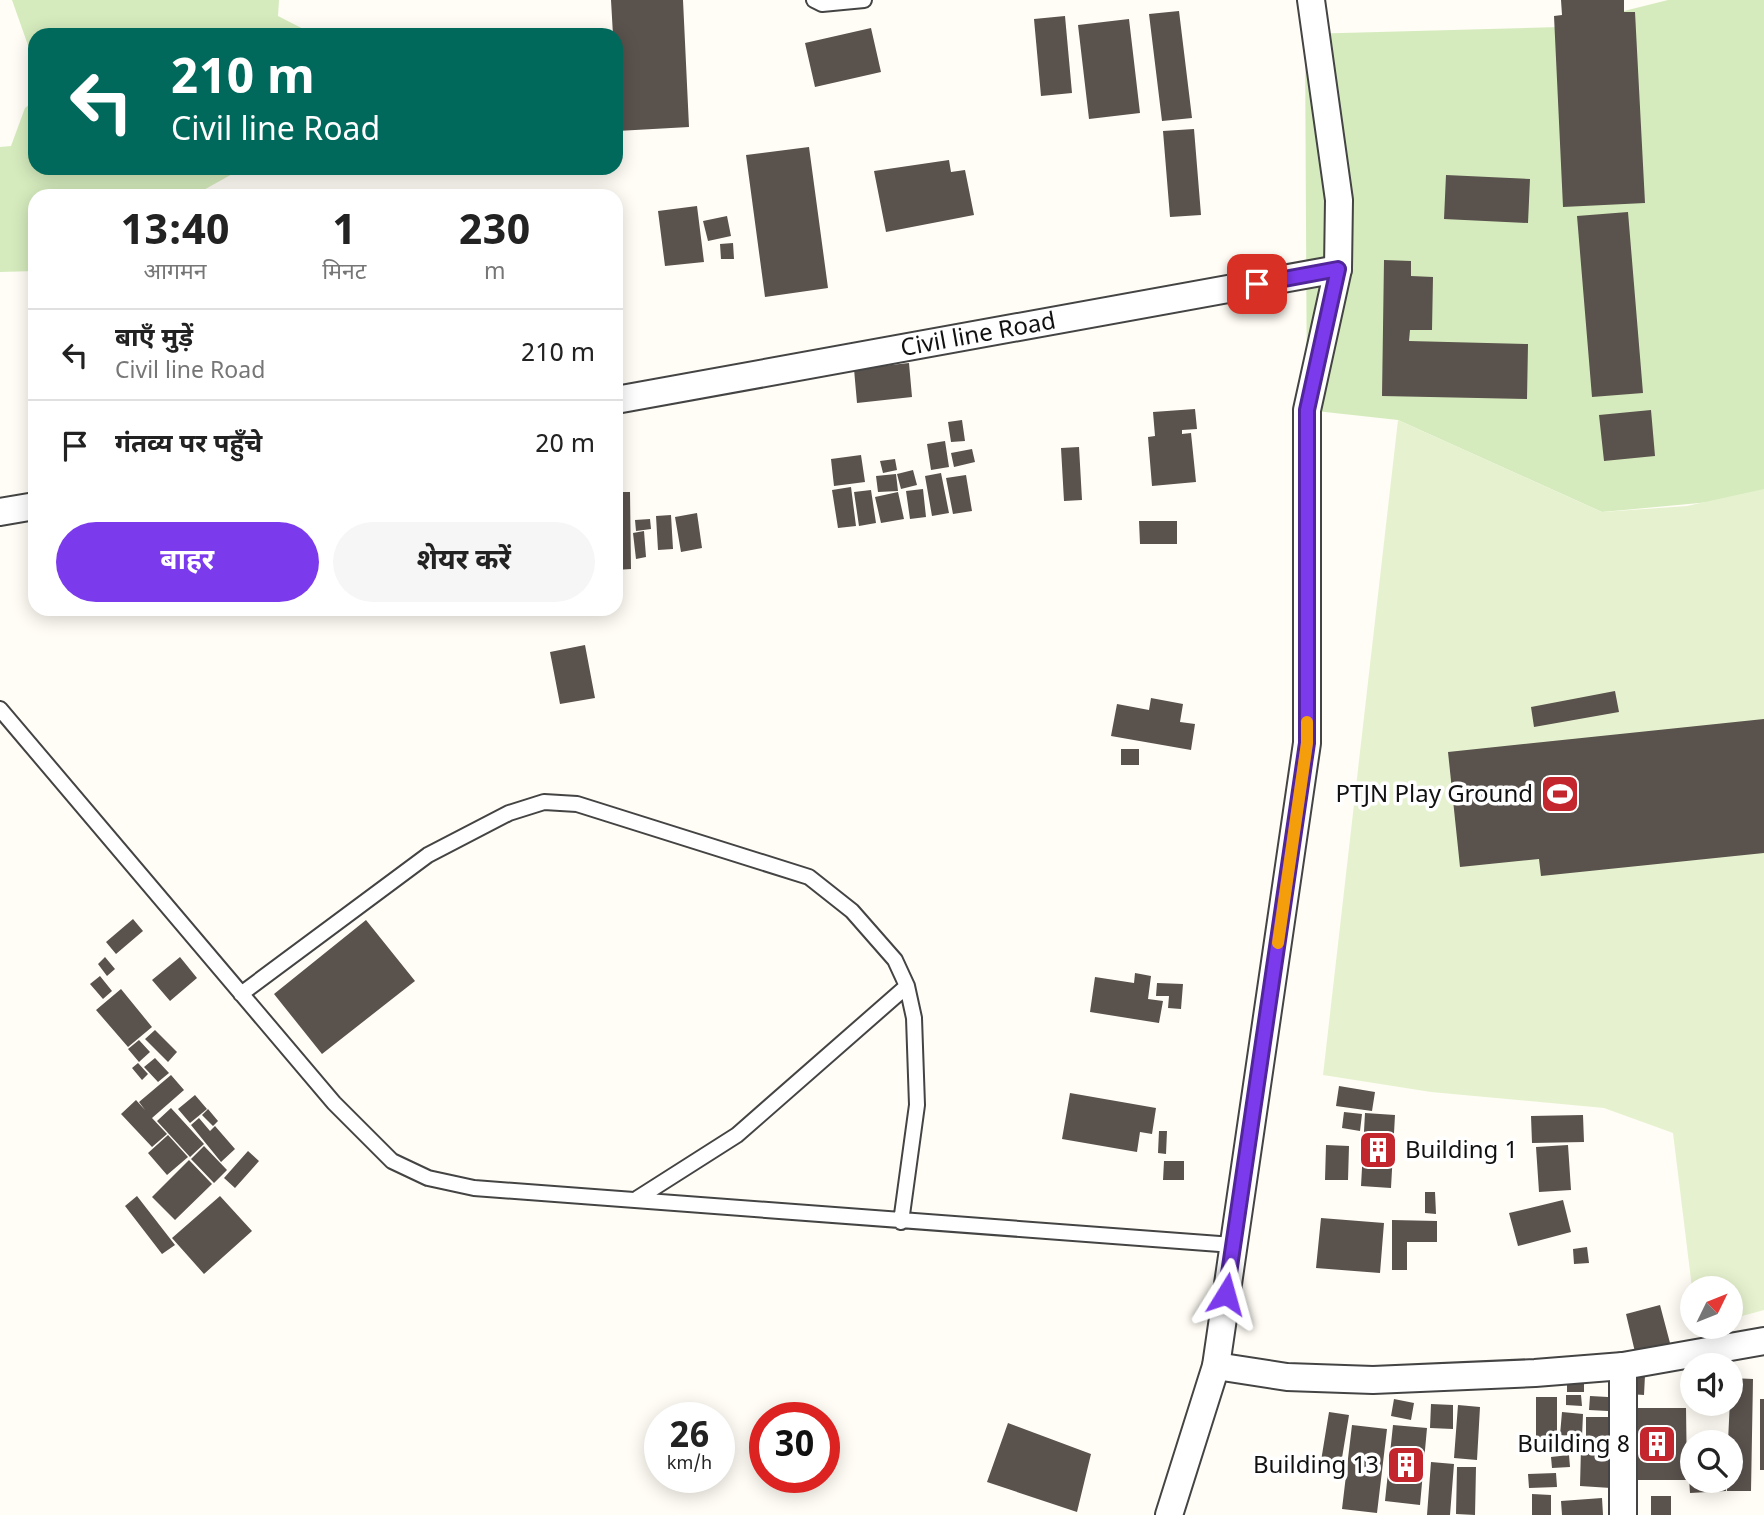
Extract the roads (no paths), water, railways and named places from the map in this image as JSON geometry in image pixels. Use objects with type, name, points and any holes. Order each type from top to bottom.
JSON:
[{"type":"street","points":[[1169,1515],[1216,1366],[1307,743],[1307,410],[1338,269],[1339,200],[1311,0]]},
{"type":"street","name":"Civil line Road","points":[[623,399],[1338,269]]},
{"type":"street","points":[[0,512],[28,507]]},
{"type":"street","points":[[1216,1366],[1287,1377],[1373,1380],[1623,1366],[1764,1340]]},
{"type":"street","points":[[1623,1366],[1623,1515]]},
{"type":"lane","points":[[814,0],[822,4],[864,0]]},
{"type":"lane","points":[[0,709],[334,1103],[392,1161],[428,1178],[474,1188],[638,1198],[901,1222],[1233,1245]]},
{"type":"lane","points":[[242,994],[428,855],[509,813],[544,802],[577,804],[809,877],[852,911],[895,960],[907,986],[914,1018],[917,1105],[901,1222]]},
{"type":"lane","points":[[638,1198],[737,1135],[907,986]]},
{"type":"place","name":"PTJN Play Ground","points":[[1560,794]]},
{"type":"place","name":"Building 1","points":[[1378,1150]]},
{"type":"place","name":"Building 8","points":[[1657,1444]]},
{"type":"place","name":"Building 13","points":[[1406,1465]]}]
